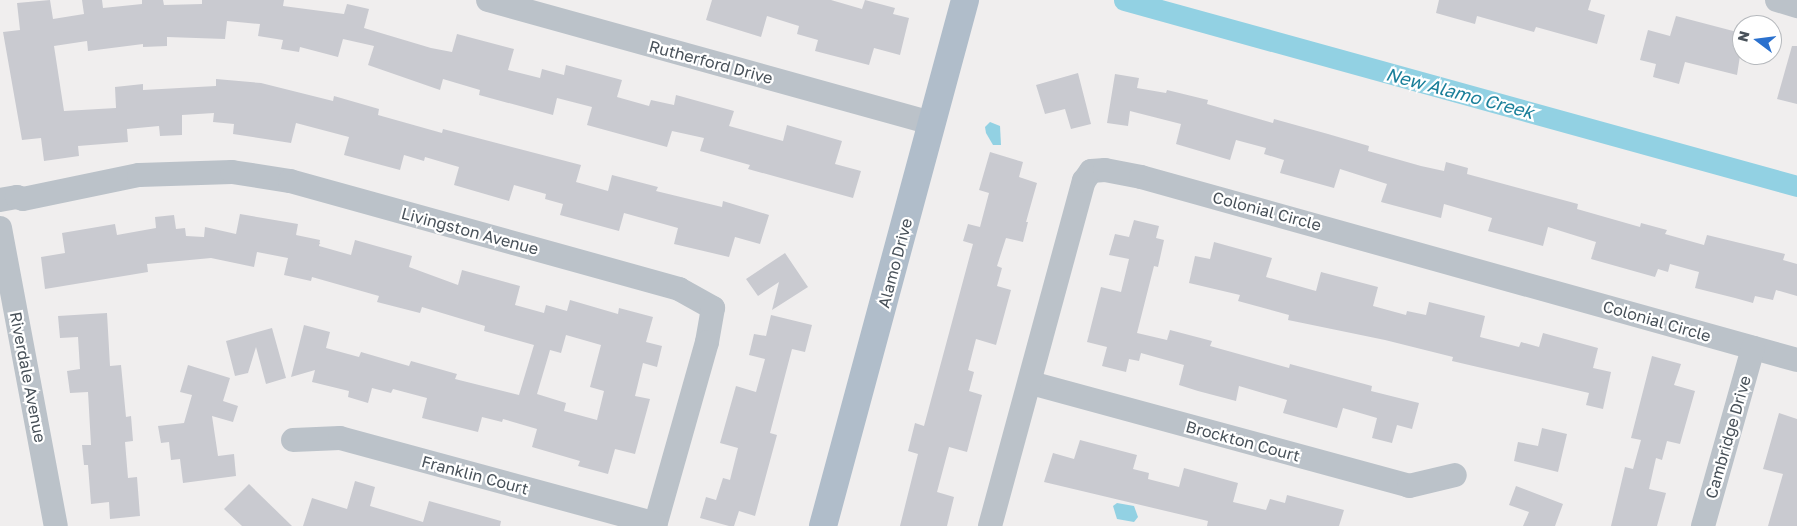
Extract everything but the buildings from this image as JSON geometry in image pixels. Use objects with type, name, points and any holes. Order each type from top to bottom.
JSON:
[{"type":"main road","name":"Alamo Drive","points":[[823,526],[965,0]]},
{"type":"street","name":"Rutherford Drive","points":[[488,0],[933,123]]},
{"type":"street","points":[[1777,0],[1797,6]]},
{"type":"street","name":"Colonial Circle","points":[[990,526],[1031,383],[1084,181],[1091,171],[1105,170],[1332,228],[1797,360]]},
{"type":"street","name":"Livingston Avenue","points":[[0,200],[18,197],[23,199],[140,175],[232,172],[290,181],[679,289],[713,308],[707,342],[656,525]]},
{"type":"street","name":"Riverdale Avenue","points":[[0,228],[56,526]]},
{"type":"street","name":"Cambridge Drive","points":[[1702,526],[1753,348]]},
{"type":"street","name":"Brockton Court","points":[[1031,383],[1409,486],[1455,475]]},
{"type":"street","name":"Franklin Court","points":[[293,440],[340,438],[656,525]]},
{"type":"water","points":[[990,122],[1000,126],[1001,145],[993,145],[986,133],[985,127]]},
{"type":"water","points":[[1117,503],[1134,506],[1138,517],[1134,522],[1117,519],[1113,506]]},
{"type":"waterway","name":"New Alamo Creek","points":[[1124,0],[1797,186]]}]
